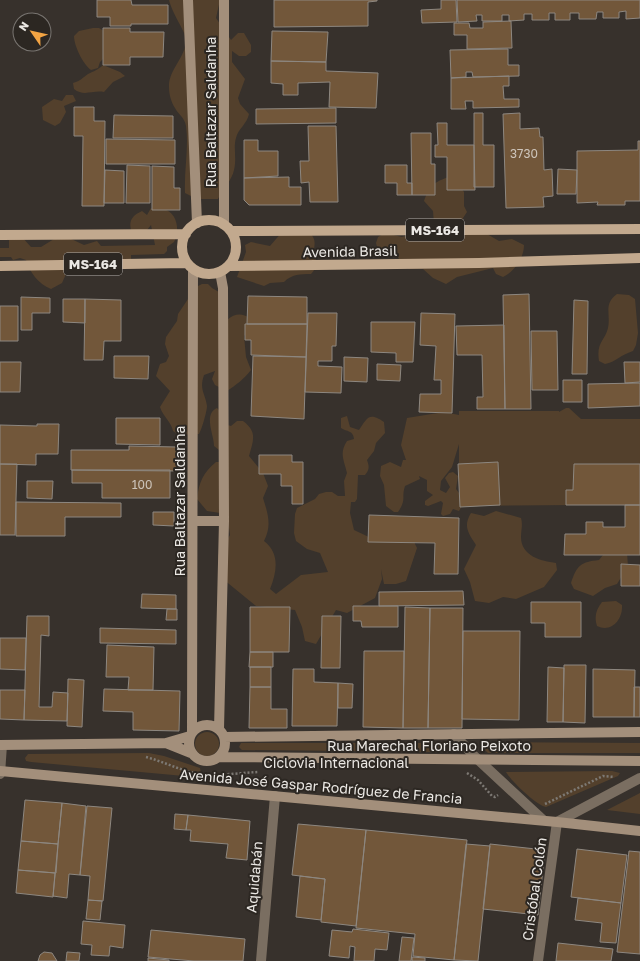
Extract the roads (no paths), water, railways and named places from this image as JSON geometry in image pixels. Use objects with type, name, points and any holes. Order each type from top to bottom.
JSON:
[{"type":"main road","name":"Rua Baltazar Saldanha","points":[[188,0],[197,223]]},
{"type":"main road","name":"Rua Baltazar Saldanha","points":[[224,0],[228,228]]},
{"type":"main road","name":"MS-164","points":[[197,223],[211,220],[228,228]]},
{"type":"main road","points":[[190,266],[183,255],[182,245],[189,228],[197,223]]},
{"type":"main road","points":[[191,734],[188,744],[191,752],[197,759],[203,762],[209,762],[219,757],[224,748],[221,733],[224,521],[223,288],[224,269],[233,259],[236,249],[235,240],[228,228]]},
{"type":"main road","name":"Avenida Brasil","points":[[228,228],[640,229]]},
{"type":"main road","name":"MS-164","points":[[0,236],[186,234]]},
{"type":"main road","name":"Avenida Brasil","points":[[224,269],[640,258]]},
{"type":"main road","name":"MS-164","points":[[0,266],[190,266],[207,274],[224,269]]},
{"type":"main road","name":"Rua Baltazar Saldanha","points":[[190,266],[194,521],[191,734]]},
{"type":"main road","points":[[194,521],[224,521]]},
{"type":"main road","points":[[1,745],[166,743],[191,734],[200,726],[206,725],[221,733]]},
{"type":"main road","name":"Rua Marechal Floriano Peixoto","points":[[221,733],[454,734],[640,732]]},
{"type":"main road","points":[[166,743],[191,752]]},
{"type":"main road","name":"Rua Marechal Floriano Peixoto","points":[[219,757],[640,761]]},
{"type":"main road","name":"Avenida José Gaspar Rodríguez de Francia","points":[[0,772],[543,820],[640,831]]},
{"type":"street","points":[[454,734],[479,760],[543,820]]},
{"type":"street","points":[[0,772],[1,745]]},
{"type":"street","points":[[557,822],[639,778]]},
{"type":"street","name":"Aquidabán","points":[[261,961],[275,796]]},
{"type":"street","name":"Cristóbal Colón","points":[[538,961],[557,822]]}]
